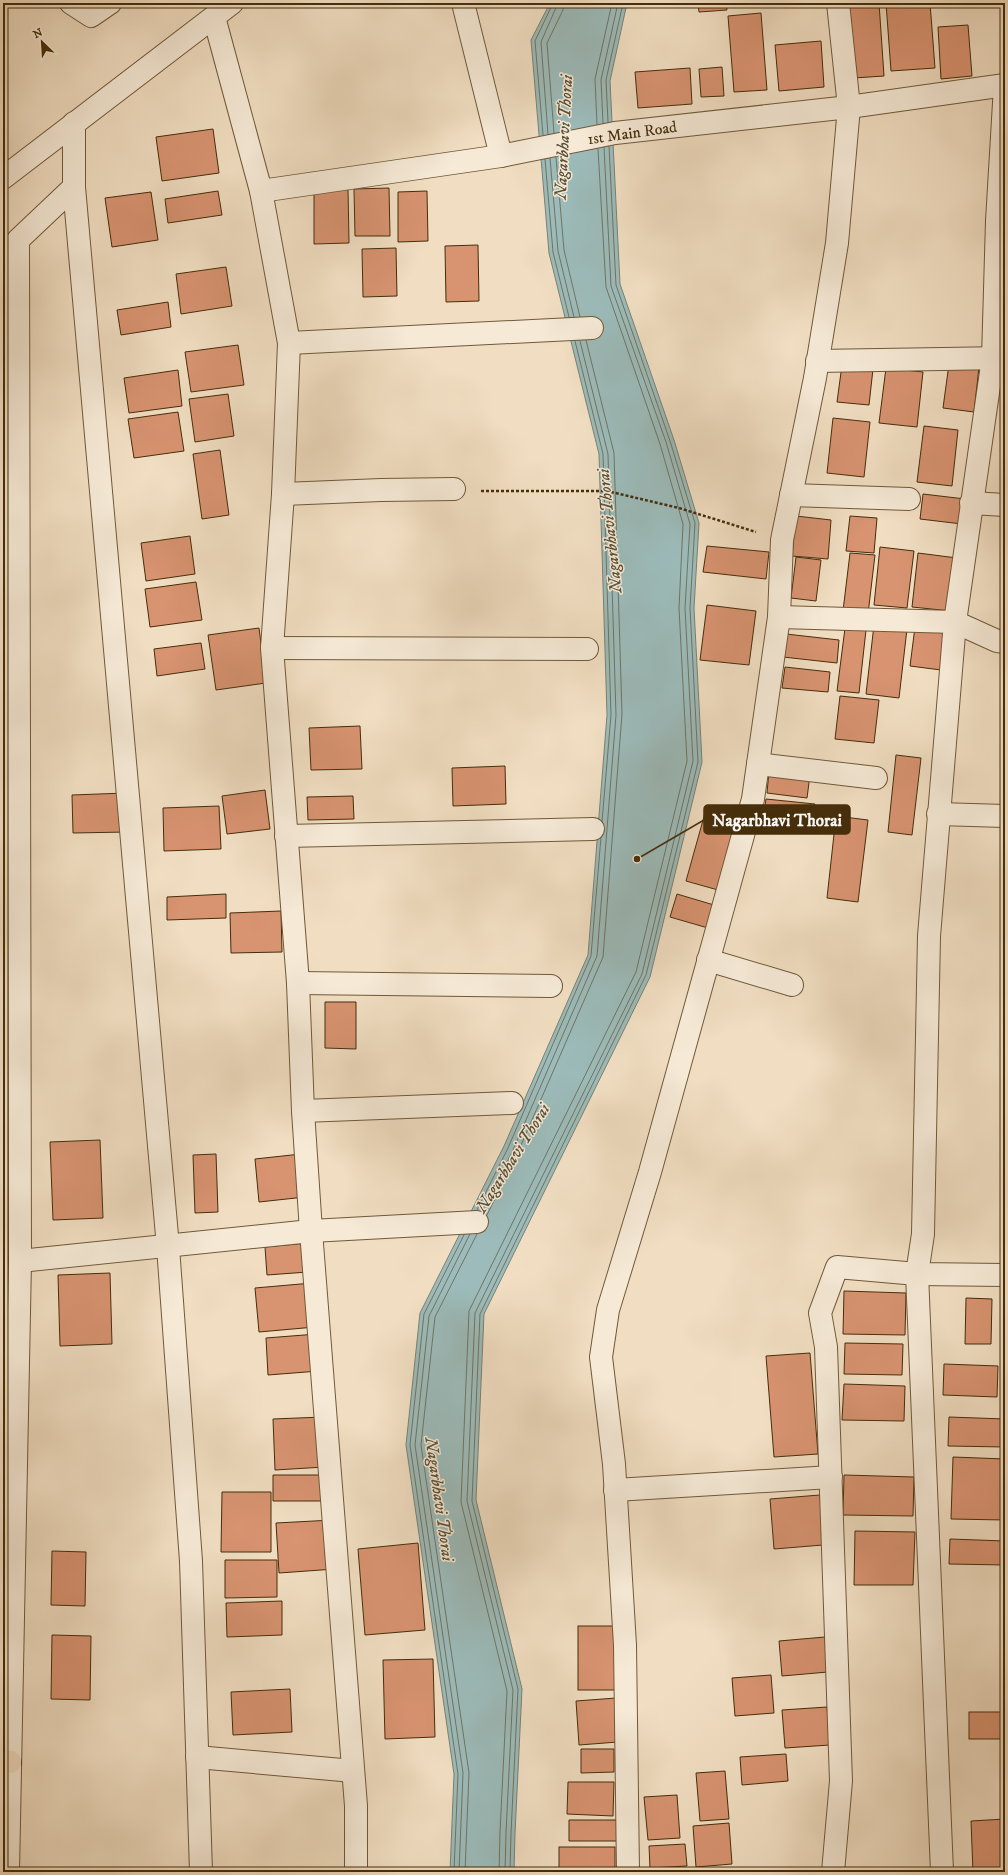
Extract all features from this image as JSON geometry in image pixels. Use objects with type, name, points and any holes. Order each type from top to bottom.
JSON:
[{"type":"street","points":[[71,3],[91,16],[110,3]]},
{"type":"street","points":[[3,178],[232,3]]},
{"type":"street","points":[[463,3],[501,156]]},
{"type":"street","points":[[628,1872],[625,1645],[615,1490],[601,1357],[608,1310],[650,1172],[753,799],[779,617],[782,540],[817,361],[837,243],[849,107],[838,3]]},
{"type":"street","points":[[214,17],[261,191],[289,343],[284,494],[272,648],[298,983],[303,1111],[311,1231],[356,1806],[356,1872]]},
{"type":"street","points":[[942,1872],[917,1274],[923,1234],[929,936],[955,622],[971,503],[999,358],[1005,86]]},
{"type":"street","name":"1st Main Road","points":[[261,191],[501,156],[616,133],[849,107],[1005,86]]},
{"type":"street","points":[[74,123],[74,187],[168,1247],[191,1561],[201,1872]]},
{"type":"street","points":[[8,1872],[6,1762],[20,1261],[18,240],[74,187]]},
{"type":"street","points":[[289,343],[592,328]]},
{"type":"street","points":[[817,361],[999,358]]},
{"type":"street","points":[[284,494],[454,489]]},
{"type":"street","points":[[791,495],[909,499]]},
{"type":"street","points":[[971,503],[1005,505]]},
{"type":"street","points":[[779,617],[955,622],[997,641],[1005,642]]},
{"type":"street","points":[[272,648],[587,649]]},
{"type":"street","points":[[758,764],[876,778]]},
{"type":"street","points":[[938,814],[1005,816]]},
{"type":"street","points":[[286,836],[593,830]]},
{"type":"street","points":[[708,960],[792,985]]},
{"type":"street","points":[[298,983],[551,986]]},
{"type":"street","points":[[303,1111],[512,1103]]},
{"type":"street","points":[[20,1261],[168,1247],[311,1231],[478,1222]]},
{"type":"street","points":[[834,1872],[841,1781],[826,1347],[820,1313],[837,1267],[917,1274],[1005,1275]]},
{"type":"street","points":[[615,1490],[831,1477]]},
{"type":"street","points":[[197,1757],[353,1771]]},
{"type":"path","points":[[454,489],[504,492],[607,491],[679,508],[782,540]]},
{"type":"water","name":"Nagarbhavi Thorai","points":[[550,3],[627,3],[610,81],[620,284],[674,440],[699,523],[694,608],[702,762],[650,977],[484,1314],[476,1500],[522,1689],[514,1872],[450,1872],[454,1774],[406,1445],[420,1313],[504,1146],[588,955],[607,715],[599,454],[549,253],[531,40]]},
{"type":"building","points":[[698,3],[726,3],[727,10],[699,12]]},
{"type":"building","points":[[848,3],[879,3],[884,76],[854,78]]},
{"type":"building","points":[[886,3],[930,3],[935,68],[891,71]]},
{"type":"building","points":[[761,13],[767,90],[734,92],[728,16]]},
{"type":"building","points":[[968,25],[972,76],[941,79],[938,27]]},
{"type":"building","points":[[821,41],[824,87],[779,91],[775,45]]},
{"type":"building","points":[[722,67],[724,96],[701,97],[699,69]]},
{"type":"building","points":[[690,68],[692,104],[638,108],[635,72]]},
{"type":"building","points":[[213,129],[219,173],[162,181],[156,137]]},
{"type":"building","points":[[389,188],[390,236],[355,236],[354,189]]},
{"type":"building","points":[[348,189],[349,243],[314,244],[314,190]]},
{"type":"building","points":[[218,191],[222,215],[168,223],[165,199]]},
{"type":"building","points":[[427,191],[428,241],[398,242],[398,192]]},
{"type":"building","points":[[151,192],[158,240],[112,247],[105,198]]},
{"type":"building","points":[[478,245],[479,301],[446,302],[445,246]]},
{"type":"building","points":[[396,248],[397,296],[363,297],[362,249]]},
{"type":"building","points":[[226,267],[232,306],[181,314],[176,274]]},
{"type":"building","points":[[168,302],[171,327],[121,335],[117,310]]},
{"type":"building","points":[[238,345],[244,385],[191,392],[185,352]]},
{"type":"building","points":[[949,364],[979,367],[974,412],[943,408]]},
{"type":"building","points":[[842,365],[873,369],[869,405],[837,402]]},
{"type":"building","points":[[886,368],[923,372],[917,427],[879,423]]},
{"type":"building","points":[[178,370],[182,406],[129,413],[124,378]]},
{"type":"building","points":[[228,394],[234,436],[195,442],[189,399]]},
{"type":"building","points":[[178,412],[184,451],[134,458],[128,419]]},
{"type":"building","points":[[833,418],[870,422],[864,477],[827,473]]},
{"type":"building","points":[[924,426],[958,430],[952,486],[917,482]]},
{"type":"building","points":[[220,450],[229,515],[202,519],[193,454]]},
{"type":"building","points":[[923,494],[965,499],[962,524],[920,519]]},
{"type":"building","points":[[796,516],[831,520],[828,559],[792,556]]},
{"type":"building","points":[[850,516],[877,518],[874,553],[846,551]]},
{"type":"building","points":[[190,536],[195,574],[146,581],[141,543]]},
{"type":"building","points":[[707,546],[769,552],[766,579],[703,572]]},
{"type":"building","points":[[880,547],[914,551],[907,608],[874,605]]},
{"type":"building","points":[[850,553],[875,555],[868,614],[843,611]]},
{"type":"building","points":[[918,553],[957,558],[951,611],[912,607]]},
{"type":"building","points":[[796,557],[821,560],[816,601],[791,598]]},
{"type":"building","points":[[196,582],[202,620],[150,627],[145,589]]},
{"type":"building","points":[[707,605],[756,611],[749,665],[700,660]]},
{"type":"building","points":[[874,625],[907,629],[899,698],[866,694]]},
{"type":"building","points":[[915,627],[946,630],[941,670],[910,666]]},
{"type":"building","points":[[259,628],[266,683],[216,690],[208,635]]},
{"type":"building","points":[[845,628],[866,630],[859,693],[837,691]]},
{"type":"building","points":[[786,634],[839,640],[837,663],[783,657]]},
{"type":"building","points":[[201,643],[205,669],[157,676],[154,649]]},
{"type":"building","points":[[785,667],[830,672],[828,692],[782,688]]},
{"type":"building","points":[[840,696],[879,700],[874,743],[835,739]]},
{"type":"building","points":[[360,726],[362,769],[311,770],[309,728]]},
{"type":"building","points":[[896,755],[921,758],[912,835],[888,832]]},
{"type":"building","points":[[505,766],[506,804],[453,806],[452,768]]},
{"type":"building","points":[[769,771],[810,775],[807,798],[767,793]]},
{"type":"building","points":[[265,790],[270,829],[227,834],[222,796]]},
{"type":"building","points":[[126,793],[127,832],[73,833],[72,795]]},
{"type":"building","points":[[353,796],[354,819],[308,820],[307,797]]},
{"type":"building","points":[[766,799],[815,804],[811,831],[762,826]]},
{"type":"building","points":[[219,806],[221,849],[164,851],[163,808]]},
{"type":"building","points":[[705,813],[737,822],[718,890],[686,881]]},
{"type":"building","points":[[836,816],[868,820],[858,902],[827,898]]},
{"type":"building","points":[[226,894],[226,918],[167,920],[167,897]]},
{"type":"building","points":[[677,894],[714,905],[708,928],[670,917]]},
{"type":"building","points":[[281,911],[282,952],[231,953],[230,913]]},
{"type":"building","points":[[325,1002],[356,1002],[356,1049],[325,1048]]},
{"type":"building","points":[[100,1140],[103,1218],[53,1220],[50,1142]]},
{"type":"building","points":[[216,1154],[218,1212],[195,1213],[193,1155]]},
{"type":"building","points":[[301,1154],[305,1197],[259,1202],[255,1159]]},
{"type":"building","points":[[306,1243],[308,1272],[267,1275],[265,1247]]},
{"type":"building","points":[[110,1273],[112,1344],[60,1346],[58,1275]]},
{"type":"building","points":[[312,1283],[315,1327],[259,1332],[255,1288]]},
{"type":"building","points":[[844,1291],[906,1293],[905,1335],[843,1334]]},
{"type":"building","points":[[966,1298],[992,1299],[991,1344],[965,1344]]},
{"type":"building","points":[[317,1334],[319,1371],[268,1375],[266,1338]]},
{"type":"building","points":[[845,1343],[903,1344],[902,1375],[844,1374]]},
{"type":"building","points":[[810,1353],[818,1454],[774,1457],[766,1356]]},
{"type":"building","points":[[944,1364],[998,1366],[997,1397],[943,1395]]},
{"type":"building","points":[[844,1384],[905,1386],[904,1421],[842,1420]]},
{"type":"building","points":[[323,1417],[325,1467],[275,1470],[273,1419]]},
{"type":"building","points":[[949,1417],[1005,1419],[1005,1447],[948,1446]]},
{"type":"building","points":[[953,1457],[1005,1459],[1005,1520],[951,1519]]},
{"type":"building","points":[[273,1475],[328,1475],[327,1501],[273,1501]]},
{"type":"building","points":[[844,1475],[914,1477],[913,1516],[843,1515]]},
{"type":"building","points":[[222,1492],[271,1492],[271,1552],[221,1552]]},
{"type":"building","points":[[820,1495],[823,1545],[774,1549],[770,1499]]},
{"type":"building","points":[[333,1520],[335,1569],[279,1573],[276,1523]]},
{"type":"building","points":[[855,1531],[915,1532],[913,1585],[854,1585]]},
{"type":"building","points":[[950,1539],[1005,1541],[1005,1565],[949,1564]]},
{"type":"building","points":[[418,1543],[425,1630],[365,1635],[358,1549]]},
{"type":"building","points":[[52,1551],[86,1552],[85,1606],[51,1605]]},
{"type":"building","points":[[225,1560],[277,1560],[277,1597],[225,1598]]},
{"type":"building","points":[[282,1601],[282,1635],[227,1637],[226,1603]]},
{"type":"building","points":[[578,1626],[616,1626],[616,1690],[578,1690]]},
{"type":"building","points":[[52,1635],[91,1636],[90,1700],[51,1699]]},
{"type":"building","points":[[825,1637],[828,1672],[782,1676],[779,1641]]},
{"type":"building","points":[[433,1659],[435,1737],[385,1739],[383,1660]]},
{"type":"building","points":[[771,1675],[774,1713],[735,1716],[732,1678]]},
{"type":"building","points":[[290,1689],[292,1732],[233,1735],[231,1692]]},
{"type":"building","points":[[616,1698],[618,1742],[579,1745],[576,1701]]},
{"type":"building","points":[[827,1707],[830,1745],[785,1748],[782,1710]]},
{"type":"building","points":[[969,1712],[1005,1712],[1005,1739],[969,1739]]},
{"type":"building","points":[[581,1749],[614,1749],[614,1772],[581,1773]]},
{"type":"building","points":[[786,1754],[788,1781],[742,1785],[740,1757]]},
{"type":"building","points":[[725,1771],[729,1819],[700,1821],[696,1773]]},
{"type":"building","points":[[568,1782],[614,1782],[613,1816],[567,1814]]},
{"type":"building","points":[[677,1795],[680,1838],[648,1840],[644,1797]]},
{"type":"building","points":[[1005,1819],[1005,1872],[973,1872],[971,1821]]},
{"type":"building","points":[[569,1820],[619,1820],[620,1841],[569,1841]]},
{"type":"building","points":[[729,1823],[732,1864],[696,1867],[693,1826]]},
{"type":"building","points":[[685,1844],[687,1866],[650,1868],[649,1846]]},
{"type":"building","points":[[559,1847],[615,1847],[615,1872],[559,1872]]},
{"type":"place","name":"Nagarbhavi Thorai","points":[[637,859]]}]
